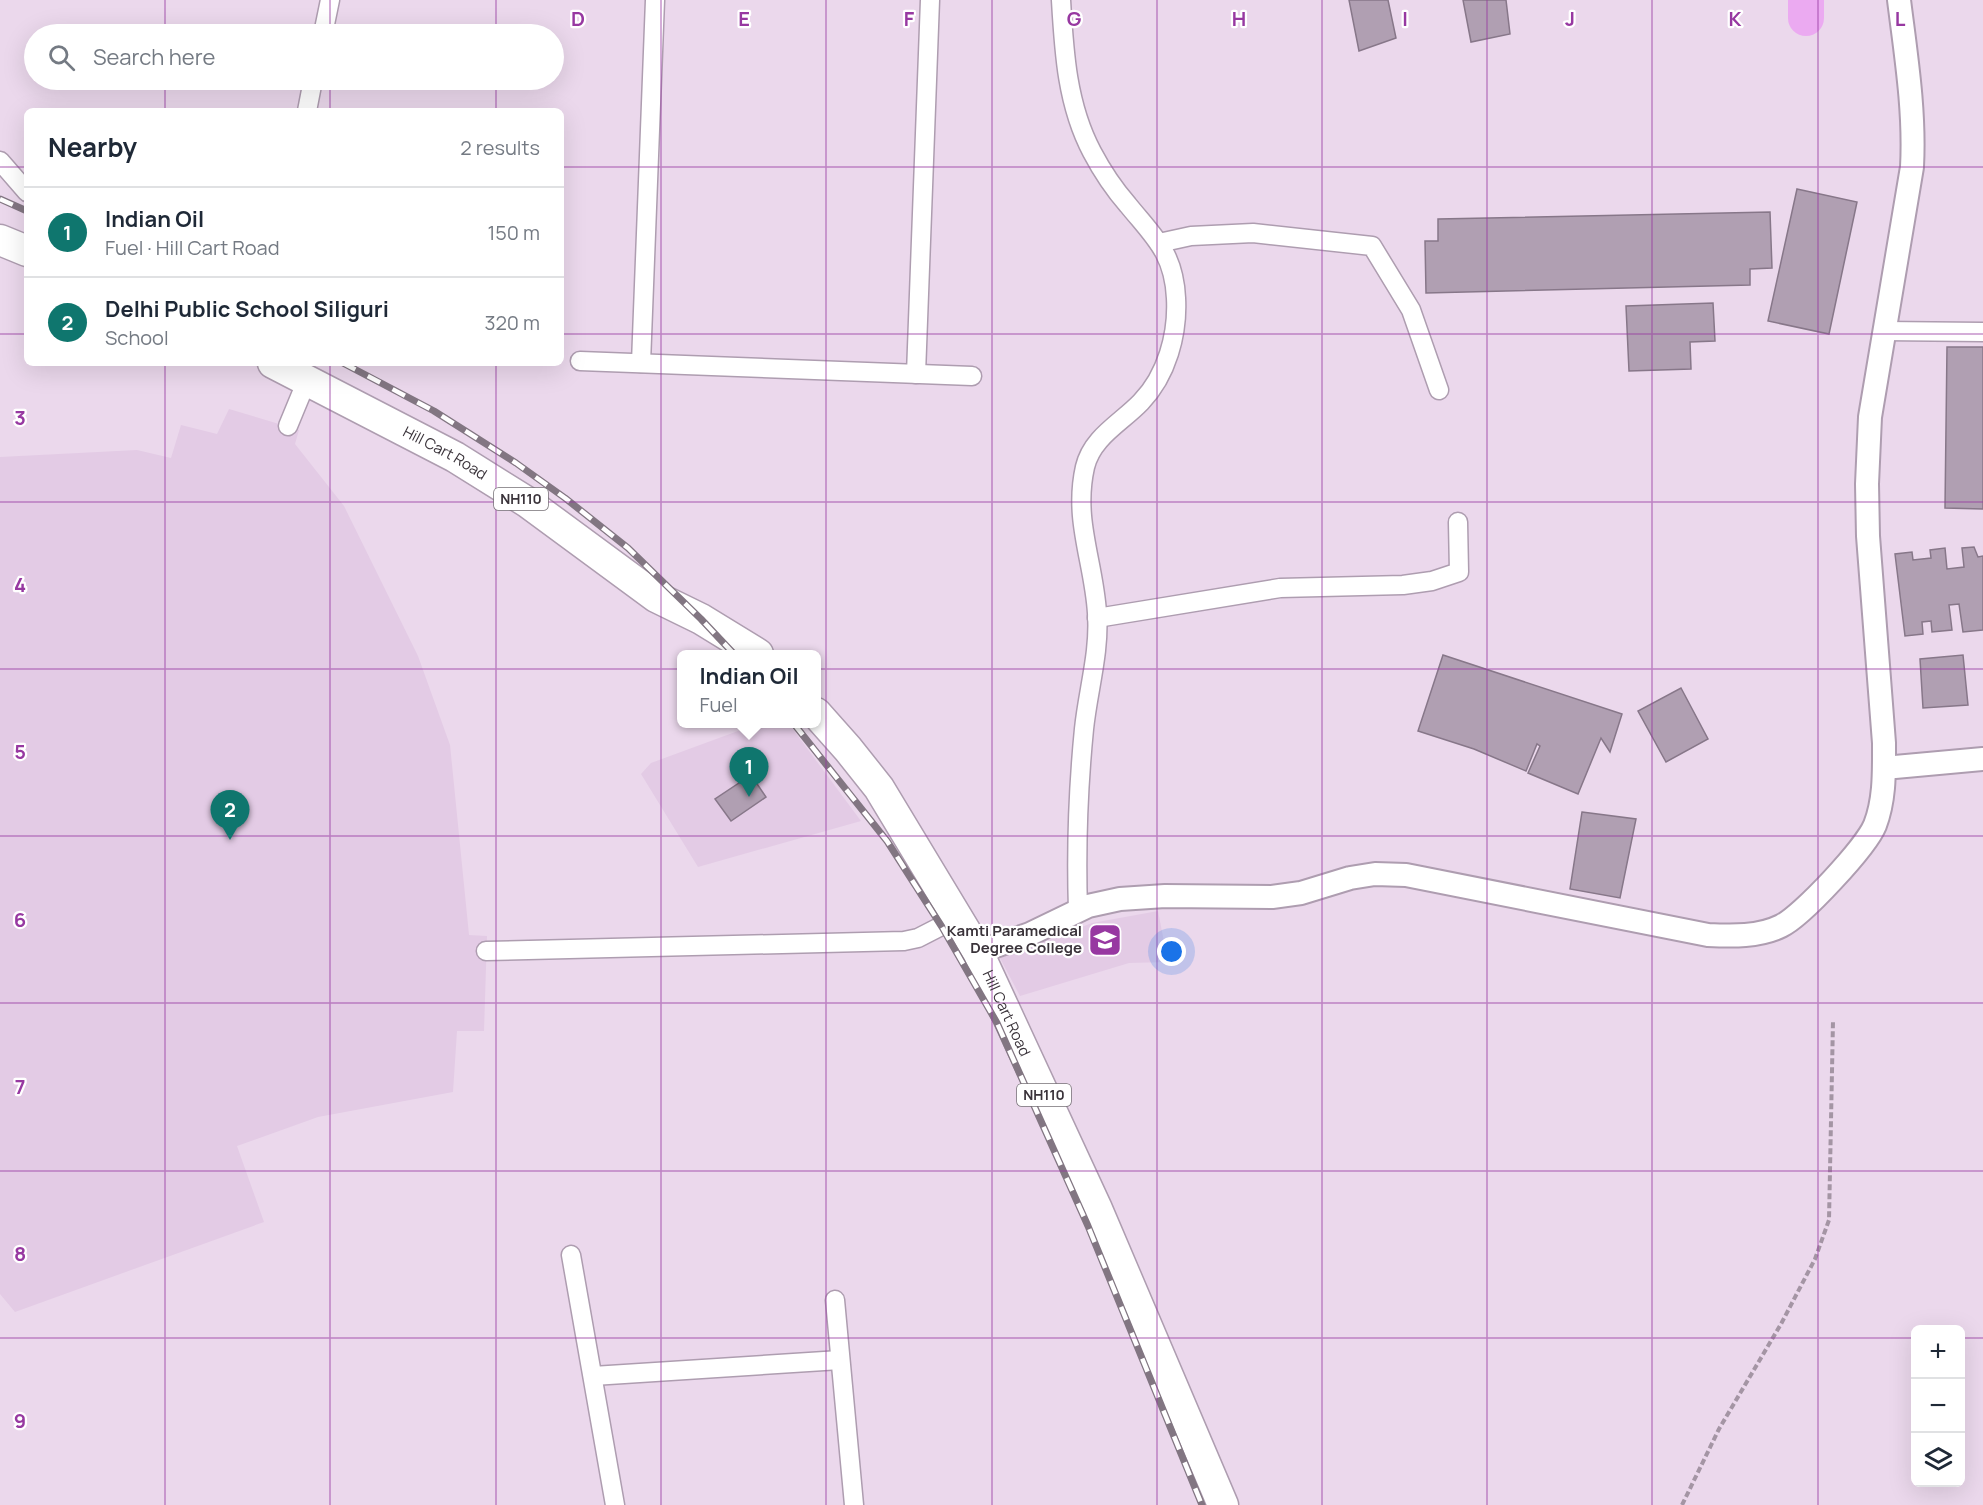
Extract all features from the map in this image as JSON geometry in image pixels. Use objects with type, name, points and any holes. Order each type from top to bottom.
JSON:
[{"type":"highway","points":[[0,240],[24,250]]},
{"type":"highway","name":"Hill Cart Road","points":[[279,366],[455,457],[527,502],[656,597],[701,619],[751,650]]},
{"type":"highway","name":"Hill Cart Road","points":[[821,718],[848,748],[879,788],[978,952],[1097,1209],[1223,1505]]},
{"type":"street","points":[[325,24],[330,0]]},
{"type":"street","points":[[641,363],[655,0]]},
{"type":"street","points":[[916,374],[930,0]]},
{"type":"street","points":[[1061,0],[1068,83],[1078,120],[1091,152],[1107,179],[1159,243],[1173,273],[1176,299],[1174,333],[1168,358],[1158,381],[1142,402],[1095,444],[1085,465],[1081,489],[1080,513],[1097,618],[1094,671],[1084,725],[1079,784],[1078,910]]},
{"type":"street","points":[[978,952],[1030,934],[1088,906],[1120,899],[1165,896],[1272,897],[1375,874],[1406,875],[1708,935],[1736,936],[1763,932],[1782,926],[1807,907],[1861,848],[1874,827],[1881,805],[1884,743],[1868,536],[1867,484],[1870,417],[1883,331],[1905,216],[1913,156],[1914,135],[1910,89],[1899,0]]},
{"type":"street","points":[[308,108],[311,90]]},
{"type":"street","points":[[0,161],[24,189]]},
{"type":"street","points":[[1159,243],[1191,236],[1253,233],[1372,246],[1411,310],[1439,390]]},
{"type":"street","points":[[1883,331],[1983,333]]},
{"type":"street","points":[[580,361],[972,376]]},
{"type":"street","points":[[288,426],[307,380]]},
{"type":"street","points":[[1097,618],[1280,588],[1403,585],[1432,581],[1459,572],[1458,522]]},
{"type":"street","points":[[1884,768],[1983,759]]},
{"type":"street","points":[[486,951],[904,941],[918,938],[957,918]]},
{"type":"street","points":[[572,1255],[615,1505]]},
{"type":"street","points":[[835,1300],[854,1505]]},
{"type":"street","points":[[593,1376],[840,1360]]},
{"type":"path","points":[[1682,1505],[1719,1430],[1815,1258],[1829,1220],[1833,1021]]},
{"type":"shaded area","points":[[229,409],[299,430],[295,444],[344,506],[418,656],[450,745],[469,935],[487,936],[484,1031],[457,1031],[453,1092],[318,1117],[237,1146],[264,1222],[15,1312],[0,1294],[0,457],[137,450],[171,458],[181,425],[217,434]]},
{"type":"shaded area","points":[[746,728],[792,728],[861,821],[698,867],[641,774],[651,763]]},
{"type":"shaded area","name":"Kamti Paramedical Degree College","points":[[1158,911],[1168,962],[1129,963],[1020,996],[1000,958],[1092,923]]},
{"type":"building","points":[[1349,0],[1388,0],[1396,38],[1359,51]]},
{"type":"building","points":[[1463,0],[1506,0],[1510,34],[1471,42]]},
{"type":"building","points":[[1797,189],[1857,202],[1829,334],[1768,321]]},
{"type":"building","points":[[1770,212],[1772,268],[1750,269],[1750,285],[1426,293],[1425,241],[1438,241],[1438,219]]},
{"type":"building","points":[[1713,303],[1715,341],[1690,342],[1691,369],[1629,371],[1626,306]]},
{"type":"building","points":[[1947,347],[1983,347],[1983,509],[1945,508]]},
{"type":"building","points":[[1974,547],[1978,557],[1983,556],[1983,630],[1963,632],[1959,604],[1949,605],[1952,630],[1932,632],[1931,621],[1922,622],[1923,634],[1905,636],[1895,554],[1912,552],[1913,560],[1931,558],[1930,550],[1945,548],[1947,569],[1964,567],[1962,548]]},
{"type":"building","points":[[1443,655],[1622,714],[1610,752],[1601,738],[1578,794],[1528,773],[1540,746],[1537,744],[1526,771],[1474,749],[1418,731]]},
{"type":"building","points":[[1963,655],[1968,705],[1923,708],[1920,659]]},
{"type":"building","points":[[1681,688],[1708,739],[1666,762],[1638,711]]},
{"type":"building","points":[[751,775],[766,797],[731,821],[715,799]]},
{"type":"building","points":[[1582,812],[1636,819],[1620,898],[1570,889]]},
{"type":"waterway","points":[[1806,0],[1806,18]]},
{"type":"railway","points":[[0,199],[24,210]]},
{"type":"railway","points":[[349,366],[434,411],[516,463],[565,498],[628,548],[730,650]]},
{"type":"railway","points":[[797,728],[887,841],[942,927],[997,1023],[1088,1226],[1202,1505]]},
{"type":"place","name":"Indian Oil","points":[[749,797]]},
{"type":"place","name":"Delhi Public School Siliguri","points":[[230,840]]},
{"type":"place","name":"Kamti Paramedical Degree College","points":[[1105,940]]}]
